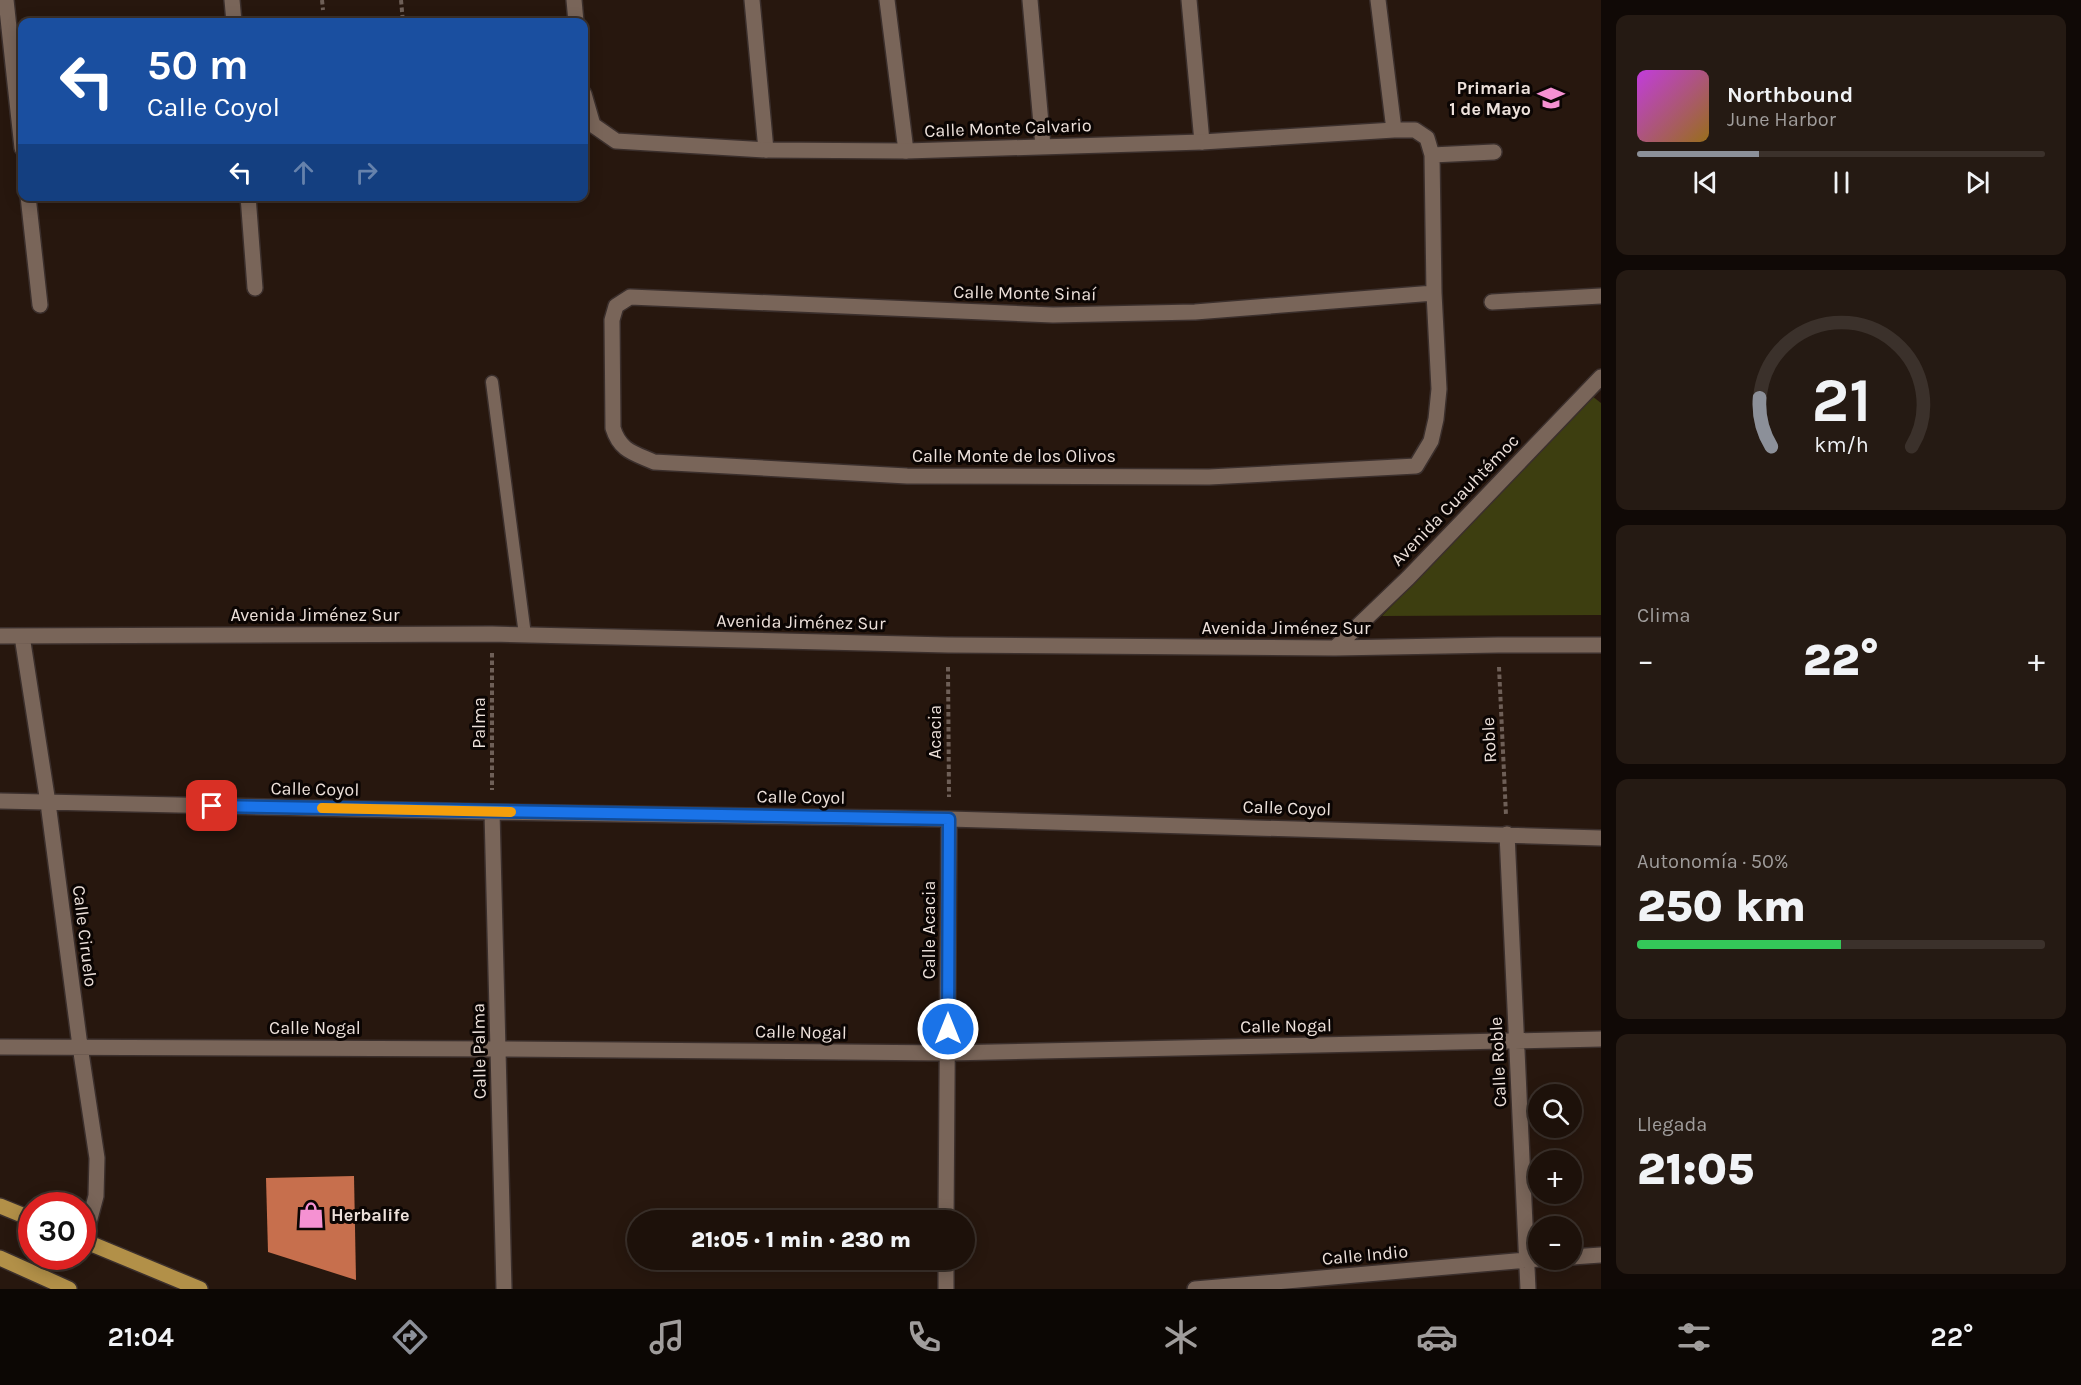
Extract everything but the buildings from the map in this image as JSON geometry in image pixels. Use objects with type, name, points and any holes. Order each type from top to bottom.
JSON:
[{"type":"main road","points":[[0,1206],[18,1213]]},
{"type":"main road","points":[[96,1246],[200,1289]]},
{"type":"main road","points":[[0,1258],[69,1289]]},
{"type":"street","points":[[6,0],[18,111]]},
{"type":"street","points":[[232,0],[234,18]]},
{"type":"street","points":[[574,0],[576,18]]},
{"type":"street","points":[[752,0],[766,150]]},
{"type":"street","points":[[887,0],[906,151]]},
{"type":"street","points":[[1030,0],[1043,146]]},
{"type":"street","points":[[1189,0],[1202,142]]},
{"type":"street","points":[[1378,0],[1394,130]]},
{"type":"street","name":"Calle Monte Calvario","points":[[588,126],[616,141],[766,150],[906,151],[1202,142],[1415,130],[1427,138],[1432,155]]},
{"type":"street","points":[[1434,293],[1432,155],[1494,152]]},
{"type":"street","points":[[29,201],[40,305]]},
{"type":"street","points":[[248,201],[255,288]]},
{"type":"street","name":"Calle Monte Sinaí","points":[[617,441],[613,428],[612,320],[616,306],[630,297],[1065,315],[1195,312],[1434,293]]},
{"type":"street","name":"Calle Monte de los Olivos","points":[[617,441],[629,451],[654,462],[908,476],[1209,477],[1416,466],[1431,441],[1436,420],[1439,389],[1434,293]]},
{"type":"street","points":[[1492,302],[1601,296]]},
{"type":"street","name":"Avenida Cuauhtémoc","points":[[1335,648],[1407,578],[1601,376]]},
{"type":"street","name":"Avenida Jiménez Sur","points":[[0,636],[492,634],[948,645],[1335,648],[1601,645]]},
{"type":"street","name":"Calle Ciruelo","points":[[22,636],[48,803],[97,1158],[96,1197]]},
{"type":"street","name":"Calle Coyol","points":[[0,801],[949,819],[1601,838]]},
{"type":"street","name":"Calle Palma","points":[[492,812],[504,1289]]},
{"type":"street","name":"Calle Acacia","points":[[946,1210],[949,819]]},
{"type":"street","name":"Calle Roble","points":[[1507,834],[1516,1041],[1530,1216]]},
{"type":"street","name":"Calle Nogal","points":[[0,1047],[947,1053],[1601,1039]]},
{"type":"street","points":[[1582,1256],[1601,1255]]},
{"type":"street","name":"Calle Indio","points":[[1195,1289],[1528,1260]]},
{"type":"street","points":[[946,1270],[946,1289]]},
{"type":"street","name":"Calle Roble","points":[[1528,1289],[1531,1270]]},
{"type":"lane","points":[[492,382],[525,635]]},
{"type":"path","points":[[322,0],[323,10]]},
{"type":"path","points":[[401,0],[403,18]]},
{"type":"path","name":"Palma","points":[[492,634],[492,812]]},
{"type":"path","name":"Acacia","points":[[948,645],[949,819]]},
{"type":"path","name":"Roble","points":[[1498,645],[1507,834]]},
{"type":"shaded area","points":[[1592,396],[1601,403],[1601,615],[1382,616]]},
{"type":"slow traffic","points":[[322,808],[511,812]]},
{"type":"place","name":"Primaria 1 de Mayo","points":[[1551,98]]},
{"type":"place","name":"Herbalife","points":[[311,1215]]},
{"type":"route","points":[[212,806],[949,819],[948,1029]]}]
